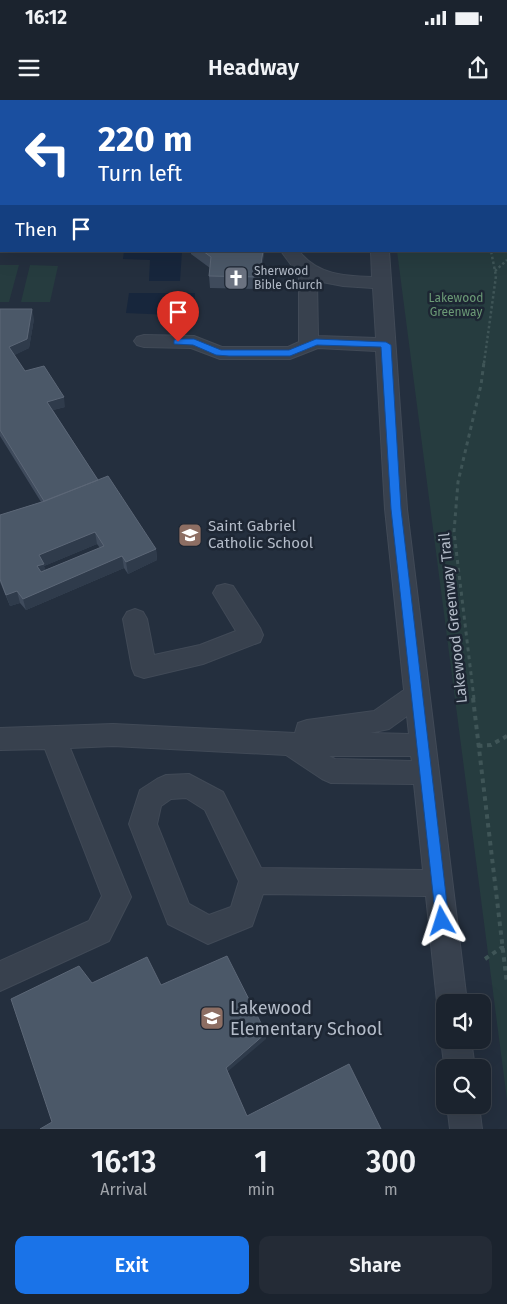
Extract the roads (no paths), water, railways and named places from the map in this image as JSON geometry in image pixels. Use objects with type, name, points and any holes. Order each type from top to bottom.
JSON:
[{"type":"street","points":[[291,252],[301,265],[318,276],[343,281],[382,283]]},
{"type":"street","points":[[380,252],[396,509],[451,994]]},
{"type":"street","points":[[308,270],[309,344]]},
{"type":"street","points":[[144,341],[194,342],[220,353],[290,353],[316,342],[386,345]]},
{"type":"street","points":[[135,619],[144,668],[203,654],[251,635],[225,593]]},
{"type":"street","points":[[290,744],[306,732],[380,721],[417,694]]},
{"type":"street","points":[[0,739],[113,735],[290,744],[423,745]]},
{"type":"street","points":[[0,976],[99,931],[117,898],[53,738]]},
{"type":"street","points":[[290,744],[331,771],[426,773]]},
{"type":"street","points":[[189,786],[214,801],[253,881],[242,916],[208,930],[178,914],[143,824],[149,799],[166,787],[189,786]]},
{"type":"street","points":[[253,881],[438,883]]},
{"type":"street","points":[[465,1114],[466,1129]]},
{"type":"water","points":[[124,252],[182,252],[180,281],[149,281],[150,260],[123,259]]},
{"type":"water","points":[[129,293],[195,293],[193,316],[126,313]]},
{"type":"place","name":"Sherwood Bible Church","points":[[236,278]]},
{"type":"place","name":"Saint Gabriel Catholic School","points":[[190,535]]},
{"type":"place","name":"Lakewood Elementary School","points":[[212,1018]]},
{"type":"park label","name":"Lakewood Greenway","points":[[456,305]]}]
